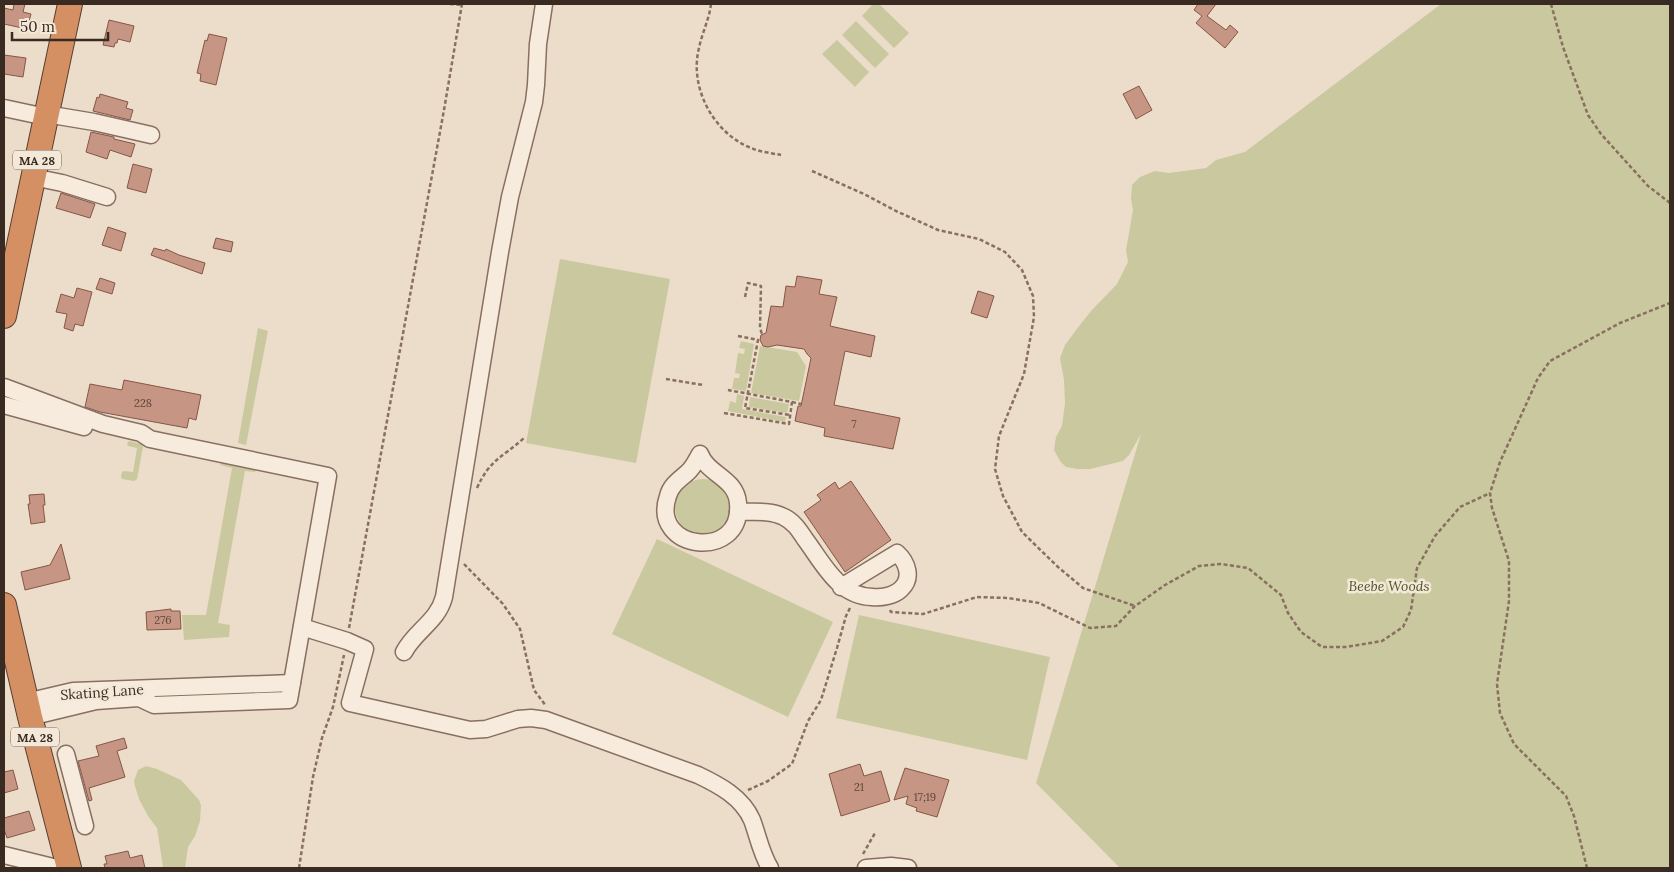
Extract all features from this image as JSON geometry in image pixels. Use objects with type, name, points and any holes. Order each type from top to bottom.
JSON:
[{"type":"highway","name":"MA 28","points":[[4,316],[70,4]]},
{"type":"highway","name":"MA 28","points":[[4,605],[10,663],[28,710],[69,868]]},
{"type":"street","points":[[404,652],[412,639],[429,624],[439,610],[444,597],[503,234],[535,95],[538,44],[544,4]]},
{"type":"street","points":[[4,108],[94,122],[151,135]]},
{"type":"street","points":[[33,177],[62,183],[108,197]]},
{"type":"street","points":[[4,387],[103,424],[142,433],[150,439],[328,476],[291,692],[130,694]]},
{"type":"street","points":[[4,405],[141,442],[150,439]]},
{"type":"street","points":[[700,454],[703,463],[732,486],[738,503],[738,512],[734,525],[724,536],[712,542],[698,543],[684,539],[673,529],[667,517],[667,496],[672,487],[688,473],[700,454]]},
{"type":"street","points":[[738,512],[773,513],[785,517],[795,525],[841,586],[857,596],[878,598],[900,591],[908,575],[907,566],[897,553],[841,586]]},
{"type":"street","points":[[302,627],[347,640],[365,649],[350,703],[470,730],[486,729],[524,718],[546,720],[698,775],[722,787],[735,797],[751,818],[770,868]]},
{"type":"street","points":[[130,694],[154,679],[208,677],[232,685]]},
{"type":"street","name":"Skating Lane","points":[[28,710],[68,692],[81,697],[130,694],[179,686],[232,685],[291,692]]},
{"type":"street","name":"Skating Lane","points":[[130,694],[154,705],[291,692]]},
{"type":"street","points":[[71,753],[90,825]]},
{"type":"street","points":[[4,855],[57,868]]},
{"type":"street","points":[[864,864],[908,868]]},
{"type":"path","points":[[348,632],[462,5],[450,4]]},
{"type":"path","points":[[710,4],[710,14],[698,49],[696,73],[706,108],[728,135],[751,148],[781,155]]},
{"type":"path","points":[[1551,4],[1563,47],[1588,115],[1601,134],[1648,186],[1670,203]]},
{"type":"path","points":[[812,172],[864,194],[938,230],[979,239],[1005,252],[1022,270],[1033,296],[1034,317],[1024,374],[999,436],[995,469],[1003,496],[1022,532],[1083,588],[1135,606]]},
{"type":"path","points":[[745,297],[748,283],[761,286],[760,328],[762,334]]},
{"type":"path","points":[[1587,868],[1574,816],[1566,796],[1514,744],[1500,713],[1497,684],[1509,601],[1509,561],[1492,508],[1490,493],[1500,462],[1534,386],[1550,361],[1620,324],[1670,303]]},
{"type":"path","points":[[738,336],[758,340],[745,408],[790,415]]},
{"type":"path","points":[[666,379],[703,385]]},
{"type":"path","points":[[728,390],[801,404]]},
{"type":"path","points":[[724,413],[789,424],[792,402]]},
{"type":"path","points":[[477,488],[484,472],[495,460],[524,438]]},
{"type":"path","points":[[878,598],[892,612],[923,614],[977,596],[1008,598],[1039,603],[1090,628],[1116,626],[1135,606],[1166,585],[1199,566],[1221,564],[1248,568],[1281,595],[1288,613],[1301,632],[1322,647],[1346,647],[1382,641],[1403,627],[1410,610],[1417,568],[1434,536],[1460,506],[1490,493]]},
{"type":"path","points":[[452,546],[465,566],[503,604],[520,629],[534,690],[548,708]]},
{"type":"path","points":[[735,797],[768,781],[792,764],[808,721],[821,700],[846,616],[857,596]]},
{"type":"path","points":[[299,868],[313,777],[322,738],[333,707],[345,648]]},
{"type":"path","points":[[864,864],[865,849],[875,832]]},
{"type":"green space","points":[[873,4],[879,4],[909,33],[894,48],[862,16]]},
{"type":"green space","name":"Beebe Woods","points":[[1441,4],[1670,4],[1670,868],[1120,868],[1036,783],[1141,434],[1129,455],[1123,461],[1090,469],[1066,467],[1054,450],[1056,437],[1062,426],[1065,403],[1064,380],[1060,358],[1065,345],[1076,330],[1117,284],[1128,262],[1126,250],[1133,210],[1131,199],[1132,185],[1140,177],[1155,171],[1169,173],[1206,168],[1216,160],[1245,152]]},
{"type":"green space","points":[[856,21],[889,54],[875,68],[842,35]]},
{"type":"green space","points":[[837,40],[869,72],[855,87],[822,54]]},
{"type":"green space","points":[[560,259],[670,279],[636,463],[526,443]]},
{"type":"green space","points":[[258,328],[268,331],[246,445],[238,443]]},
{"type":"green space","points":[[741,341],[754,344],[746,391],[732,389],[734,378],[739,378],[740,374],[735,373],[738,353],[744,354],[745,349],[739,348]]},
{"type":"green space","points":[[760,346],[797,352],[806,366],[799,401],[751,393]]},
{"type":"green space","points":[[737,394],[744,396],[742,409],[786,417],[785,422],[728,411],[730,401],[736,403]]},
{"type":"green space","points":[[750,397],[789,404],[787,413],[749,407]]},
{"type":"green space","points":[[129,441],[141,444],[143,447],[137,479],[134,481],[122,479],[121,477],[124,471],[133,472],[137,448],[128,446],[127,443]]},
{"type":"green space","points":[[222,460],[257,465],[255,472],[245,471],[218,623],[230,625],[229,637],[184,640],[182,615],[206,615],[232,468],[220,465]]},
{"type":"green space","points":[[703,479],[714,481],[723,487],[729,496],[731,507],[729,518],[723,527],[714,533],[703,535],[692,533],[683,527],[677,518],[675,507],[677,496],[683,487],[692,481]]},
{"type":"green space","points":[[657,539],[833,622],[788,717],[612,634]]},
{"type":"green space","points":[[859,615],[1050,657],[1027,760],[836,718]]},
{"type":"green space","points":[[146,766],[181,780],[199,800],[201,805],[200,821],[195,836],[188,847],[185,868],[163,868],[157,828],[139,799],[134,781],[138,770]]},
{"type":"building","points":[[14,4],[25,4],[23,12],[31,14],[27,29],[4,24],[4,8],[13,10]]},
{"type":"building","points":[[1198,4],[1216,4],[1207,16],[1226,30],[1230,25],[1238,32],[1225,48],[1196,23],[1202,16],[1194,10]]},
{"type":"building","points":[[109,20],[134,26],[130,42],[118,39],[114,47],[103,45]]},
{"type":"building","points":[[209,34],[227,38],[216,85],[200,81],[201,74],[197,73],[205,40],[207,41]]},
{"type":"building","points":[[4,55],[26,58],[23,77],[4,74]]},
{"type":"building","points":[[1139,86],[1152,110],[1136,119],[1123,94]]},
{"type":"building","points":[[100,94],[128,102],[126,108],[133,110],[130,120],[93,111],[97,97],[99,98]]},
{"type":"building","points":[[91,132],[135,144],[131,157],[110,150],[107,159],[86,152]]},
{"type":"building","points":[[133,164],[152,169],[146,193],[127,188]]},
{"type":"building","points":[[61,193],[95,204],[90,218],[56,208]]},
{"type":"building","points":[[108,227],[126,233],[121,251],[102,245]]},
{"type":"building","points":[[216,238],[233,242],[231,252],[213,248]]},
{"type":"building","points":[[154,248],[165,251],[166,249],[205,263],[202,274],[151,255]]},
{"type":"building","points":[[797,276],[822,280],[819,294],[837,297],[830,326],[875,336],[871,357],[845,351],[834,405],[900,418],[893,449],[824,436],[825,428],[795,421],[798,406],[801,406],[811,358],[804,349],[777,345],[763,346],[760,340],[761,335],[766,333],[771,306],[783,307],[786,286],[795,287]]},
{"type":"building","points":[[100,278],[115,283],[112,294],[96,289]]},
{"type":"building","points":[[77,288],[92,292],[83,326],[75,324],[73,331],[64,328],[67,314],[56,312],[61,294],[74,298]]},
{"type":"building","points":[[978,291],[994,296],[987,318],[971,313]]},
{"type":"building","points":[[124,380],[201,395],[196,420],[189,418],[187,428],[100,412],[85,407],[90,384],[122,390]]},
{"type":"building","points":[[851,481],[891,540],[845,572],[804,512],[821,500],[817,495],[835,482],[839,489]]},
{"type":"building","points":[[44,494],[45,522],[31,524],[28,504],[30,504],[29,495]]},
{"type":"building","points":[[61,544],[70,579],[25,590],[21,572],[50,565]]},
{"type":"building","points":[[171,609],[171,611],[180,611],[181,629],[147,630],[146,612]]},
{"type":"building","points":[[124,738],[127,748],[117,751],[125,777],[89,788],[92,800],[89,801],[78,761],[99,756],[96,746]]},
{"type":"building","points":[[860,764],[864,776],[881,771],[890,801],[841,816],[829,774]]},
{"type":"building","points":[[905,768],[949,780],[937,817],[916,811],[917,808],[906,804],[908,796],[894,800]]},
{"type":"building","points":[[13,770],[18,789],[4,793],[4,772]]},
{"type":"building","points":[[29,811],[35,830],[7,838],[4,829],[4,818]]},
{"type":"building","points":[[128,851],[130,858],[142,855],[145,868],[105,868],[104,864],[107,864],[105,856]]}]
